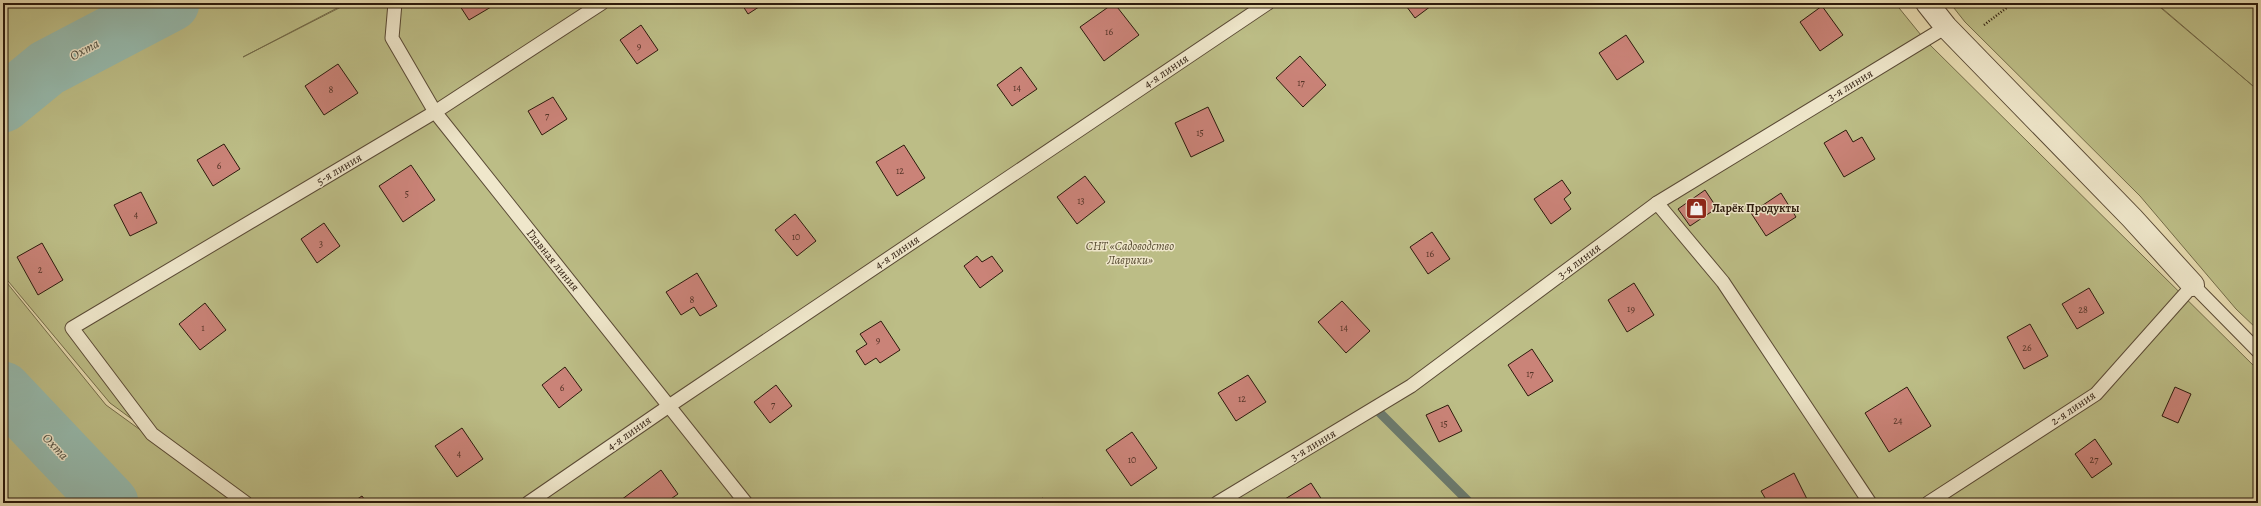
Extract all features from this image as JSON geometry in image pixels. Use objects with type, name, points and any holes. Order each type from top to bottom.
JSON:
[{"type":"street","points":[[1927,3],[1961,43],[2132,218],[2193,285]]},
{"type":"lane","name":"Главная линия","points":[[395,3],[392,38],[435,112],[746,503]]},
{"type":"lane","name":"5-я линия","points":[[246,503],[152,434],[72,328],[435,112],[602,3]]},
{"type":"lane","name":"4-я линия","points":[[528,503],[669,406],[1268,3]]},
{"type":"lane","name":"3-я линия","points":[[1217,503],[1411,386],[1657,203],[1946,27]]},
{"type":"lane","points":[[1657,203],[1723,282],[1870,503]]},
{"type":"lane","points":[[2193,285],[2258,351]]},
{"type":"lane","name":"2-я линия","points":[[1928,503],[2096,394],[2193,285]]},
{"type":"path","points":[[1961,43],[2013,3]]},
{"type":"green space","name":"СНТ «Садоводство Лаврики»","points":[[3,3],[1895,3],[1925,40],[2258,370],[2258,503],[246,503],[110,403],[3,275],[3,262],[6,254],[3,260]],"holes":[[[341,6],[341,7],[243,57]]]},
{"type":"green space","points":[[1950,3],[2155,3],[2253,86],[2156,3],[2258,3],[2258,330],[2236,309],[2140,196],[1965,22]]},
{"type":"green space","points":[[3,278],[106,405],[241,503],[3,503]]},
{"type":"building","points":[[458,3],[489,3],[491,7],[469,20]]},
{"type":"building","points":[[741,3],[765,3],[748,14]]},
{"type":"building","points":[[1114,3],[1139,35],[1104,61],[1080,27]]},
{"type":"building","points":[[1404,3],[1435,3],[1415,18]]},
{"type":"building","points":[[1822,6],[1843,35],[1820,51],[1800,22]]},
{"type":"building","points":[[641,25],[658,50],[637,64],[620,40]]},
{"type":"building","points":[[1626,35],[1644,62],[1617,80],[1599,53]]},
{"type":"building","points":[[1300,56],[1326,85],[1303,107],[1276,78]]},
{"type":"building","points":[[338,64],[358,93],[324,115],[305,86]]},
{"type":"building","points":[[1021,67],[1037,89],[1012,106],[997,85]]},
{"type":"building","points":[[553,97],[567,119],[542,135],[528,111]]},
{"type":"building","points":[[1208,107],[1224,141],[1191,157],[1175,123]]},
{"type":"building","points":[[1846,130],[1853,142],[1862,137],[1875,159],[1844,177],[1824,143]]},
{"type":"building","points":[[224,144],[240,169],[213,186],[197,160]]},
{"type":"building","points":[[904,145],[925,178],[897,196],[876,162]]},
{"type":"building","points":[[411,165],[435,200],[403,222],[379,186]]},
{"type":"building","points":[[1085,176],[1105,202],[1077,224],[1057,197]]},
{"type":"building","points":[[1562,180],[1571,193],[1564,199],[1571,209],[1551,224],[1534,199]]},
{"type":"building","name":"Ларёк Продукты","points":[[1705,190],[1717,208],[1690,226],[1678,209]]},
{"type":"building","points":[[141,192],[157,223],[130,236],[114,205]]},
{"type":"building","points":[[1781,193],[1796,217],[1766,236],[1751,213]]},
{"type":"building","points":[[795,214],[816,241],[797,256],[775,230]]},
{"type":"building","points":[[324,223],[340,246],[317,263],[301,239]]},
{"type":"building","points":[[1432,232],[1450,259],[1428,274],[1410,247]]},
{"type":"building","points":[[42,243],[63,280],[38,295],[17,257]]},
{"type":"building","points":[[977,256],[982,262],[992,256],[1003,271],[980,288],[964,266]]},
{"type":"building","points":[[697,273],[717,306],[700,316],[694,307],[681,315],[666,292]]},
{"type":"building","points":[[1634,283],[1654,315],[1627,332],[1608,300]]},
{"type":"building","points":[[2089,288],[2104,313],[2077,329],[2062,304]]},
{"type":"building","points":[[1342,301],[1370,331],[1346,353],[1318,322]]},
{"type":"building","points":[[205,303],[226,330],[200,350],[179,324]]},
{"type":"building","points":[[881,321],[900,350],[880,363],[876,358],[865,365],[856,351],[867,344],[860,334]]},
{"type":"building","points":[[2030,324],[2048,356],[2024,369],[2007,337]]},
{"type":"building","points":[[1532,349],[1553,381],[1528,396],[1508,365]]},
{"type":"building","points":[[565,367],[582,390],[559,408],[542,385]]},
{"type":"building","points":[[1248,375],[1266,402],[1236,421],[1218,393]]},
{"type":"building","points":[[776,385],[792,406],[770,423],[754,402]]},
{"type":"building","points":[[1907,387],[1931,426],[1889,452],[1865,413]]},
{"type":"building","points":[[2175,387],[2191,394],[2178,423],[2162,416]]},
{"type":"building","points":[[1448,405],[1462,431],[1439,442],[1426,415]]},
{"type":"building","points":[[462,428],[483,459],[457,477],[435,446]]},
{"type":"building","points":[[1132,432],[1157,468],[1131,486],[1106,450]]},
{"type":"building","points":[[2095,439],[2112,464],[2092,478],[2075,454]]},
{"type":"building","points":[[661,470],[678,494],[665,503],[617,503]]},
{"type":"building","points":[[1794,473],[1809,503],[1768,503],[1761,491]]},
{"type":"building","points":[[1311,483],[1324,503],[1287,503],[1285,499]]},
{"type":"building","points":[[362,496],[367,503],[351,503]]},
{"type":"building","points":[[1043,498],[1046,503],[1033,503]]},
{"type":"waterway","name":"Охта","points":[[3,104],[47,68],[171,3]]},
{"type":"waterway","name":"Охта","points":[[3,390],[110,503]]},
{"type":"waterway","points":[[1379,412],[1470,503]]},
{"type":"place","name":"Ларёк Продукты","points":[[1697,208]]}]
